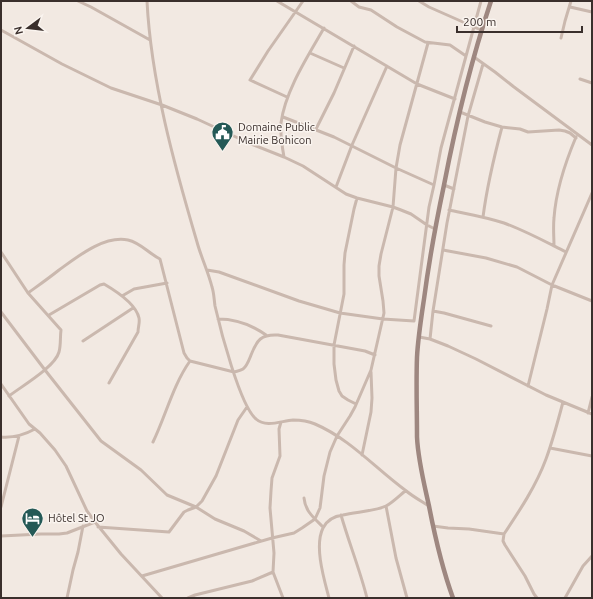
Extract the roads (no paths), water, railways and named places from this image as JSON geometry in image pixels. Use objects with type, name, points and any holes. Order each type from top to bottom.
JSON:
[{"type":"main road","points":[[453,598],[432,526],[419,455],[416,391],[417,356],[434,229],[452,143],[481,30],[491,1]]},
{"type":"street","points":[[78,1],[150,41]]},
{"type":"street","points":[[147,1],[150,41],[162,104],[181,187],[197,243],[213,289],[218,319],[234,372],[247,407],[257,420],[262,422],[268,423],[292,420],[308,422],[337,436],[405,490],[429,506]]},
{"type":"street","points":[[277,1],[418,84],[455,99]]},
{"type":"street","points":[[287,97],[250,80],[268,51],[303,1]]},
{"type":"street","points":[[351,1],[359,7],[371,10],[397,27],[425,42],[450,45],[466,56]]},
{"type":"street","points":[[419,1],[481,30]]},
{"type":"street","points":[[207,270],[219,272],[298,301],[340,313],[383,319],[414,321],[434,185],[442,148],[480,1]]},
{"type":"street","points":[[560,38],[571,1]]},
{"type":"street","points":[[570,7],[592,12]]},
{"type":"street","points":[[284,157],[281,137],[281,123],[287,97],[324,28]]},
{"type":"street","points":[[1,30],[62,64],[111,88],[162,104],[197,119],[309,169],[346,194],[411,214],[434,229]]},
{"type":"street","points":[[142,576],[294,533],[315,518],[320,508],[323,478],[327,461],[337,436],[356,404],[371,370],[375,354],[383,319],[384,307],[378,276],[381,254],[392,207],[400,145],[418,84],[428,43]]},
{"type":"street","points":[[316,129],[334,93],[354,46]]},
{"type":"street","points":[[310,53],[344,68]]},
{"type":"street","points":[[474,57],[592,145]]},
{"type":"street","points":[[430,340],[432,311],[468,116],[483,64]]},
{"type":"street","points":[[336,187],[352,145],[387,66]]},
{"type":"street","points":[[580,80],[592,83]]},
{"type":"street","points":[[460,112],[502,127],[516,128],[528,132],[559,130],[570,133],[576,138]]},
{"type":"street","points":[[283,117],[316,129],[352,145],[396,168],[434,185]]},
{"type":"street","points":[[483,217],[492,168],[502,127]]},
{"type":"street","points":[[554,246],[554,219],[556,202],[569,153],[578,134]]},
{"type":"street","points":[[444,185],[454,189]]},
{"type":"street","points":[[528,386],[548,310],[552,285],[592,193]]},
{"type":"street","points":[[356,404],[342,396],[339,391],[334,364],[334,345],[344,294],[345,253],[357,198]]},
{"type":"street","points":[[450,210],[504,223],[566,252]]},
{"type":"street","points":[[28,293],[80,255],[103,243],[122,239],[130,240],[144,247],[160,259],[184,353],[190,361],[234,372],[243,369],[246,366],[257,342],[266,335],[278,335],[375,354]]},
{"type":"street","points":[[443,250],[503,262],[517,267],[552,285],[592,301]]},
{"type":"street","points":[[1,252],[28,293],[61,330],[59,352],[51,364],[10,396]]},
{"type":"street","points":[[122,296],[134,289],[166,283]]},
{"type":"street","points":[[49,315],[102,285],[122,296],[134,308],[139,318],[138,332],[109,383]]},
{"type":"street","points":[[84,341],[134,308]]},
{"type":"street","points":[[432,311],[492,326]]},
{"type":"street","points":[[1,312],[44,370],[101,441],[141,470],[167,496],[196,507],[216,519],[244,531],[262,541]]},
{"type":"street","points":[[218,319],[236,320],[257,329],[266,335]]},
{"type":"street","points":[[419,337],[448,346],[546,395],[590,413],[592,397]]},
{"type":"street","points":[[153,442],[179,378],[190,361]]},
{"type":"street","points":[[362,455],[371,412],[371,370]]},
{"type":"street","points":[[1,384],[24,418],[48,441],[66,466],[84,505],[98,526],[121,554],[162,598]]},
{"type":"street","points":[[537,598],[503,541],[504,534],[528,497],[546,460],[563,402]]},
{"type":"street","points":[[98,526],[169,532],[184,512],[196,507],[202,501],[216,476],[238,420],[247,407]]},
{"type":"street","points":[[281,422],[279,432],[280,456],[272,478],[270,508],[273,531],[273,572],[283,598]]},
{"type":"street","points":[[1,437],[19,436],[35,429]]},
{"type":"street","points":[[1,507],[19,436]]},
{"type":"street","points":[[550,448],[592,456]]},
{"type":"street","points":[[329,598],[320,560],[321,533],[323,527],[329,521],[341,515],[386,506],[405,490]]},
{"type":"street","points":[[304,498],[306,508],[323,527]]},
{"type":"street","points":[[386,506],[396,558],[407,598]]},
{"type":"street","points":[[341,515],[367,598]]},
{"type":"street","points":[[1,536],[67,533],[95,522]]},
{"type":"street","points":[[67,598],[83,526]]},
{"type":"street","points":[[432,526],[469,528],[504,534]]},
{"type":"street","points":[[565,598],[583,566],[592,556]]},
{"type":"street","points":[[188,598],[252,581],[273,572]]},
{"type":"place","name":"Domaine Public Mairie Bohicon","points":[[222,152]]},
{"type":"place","name":"Hôtel St JO","points":[[33,538]]}]
